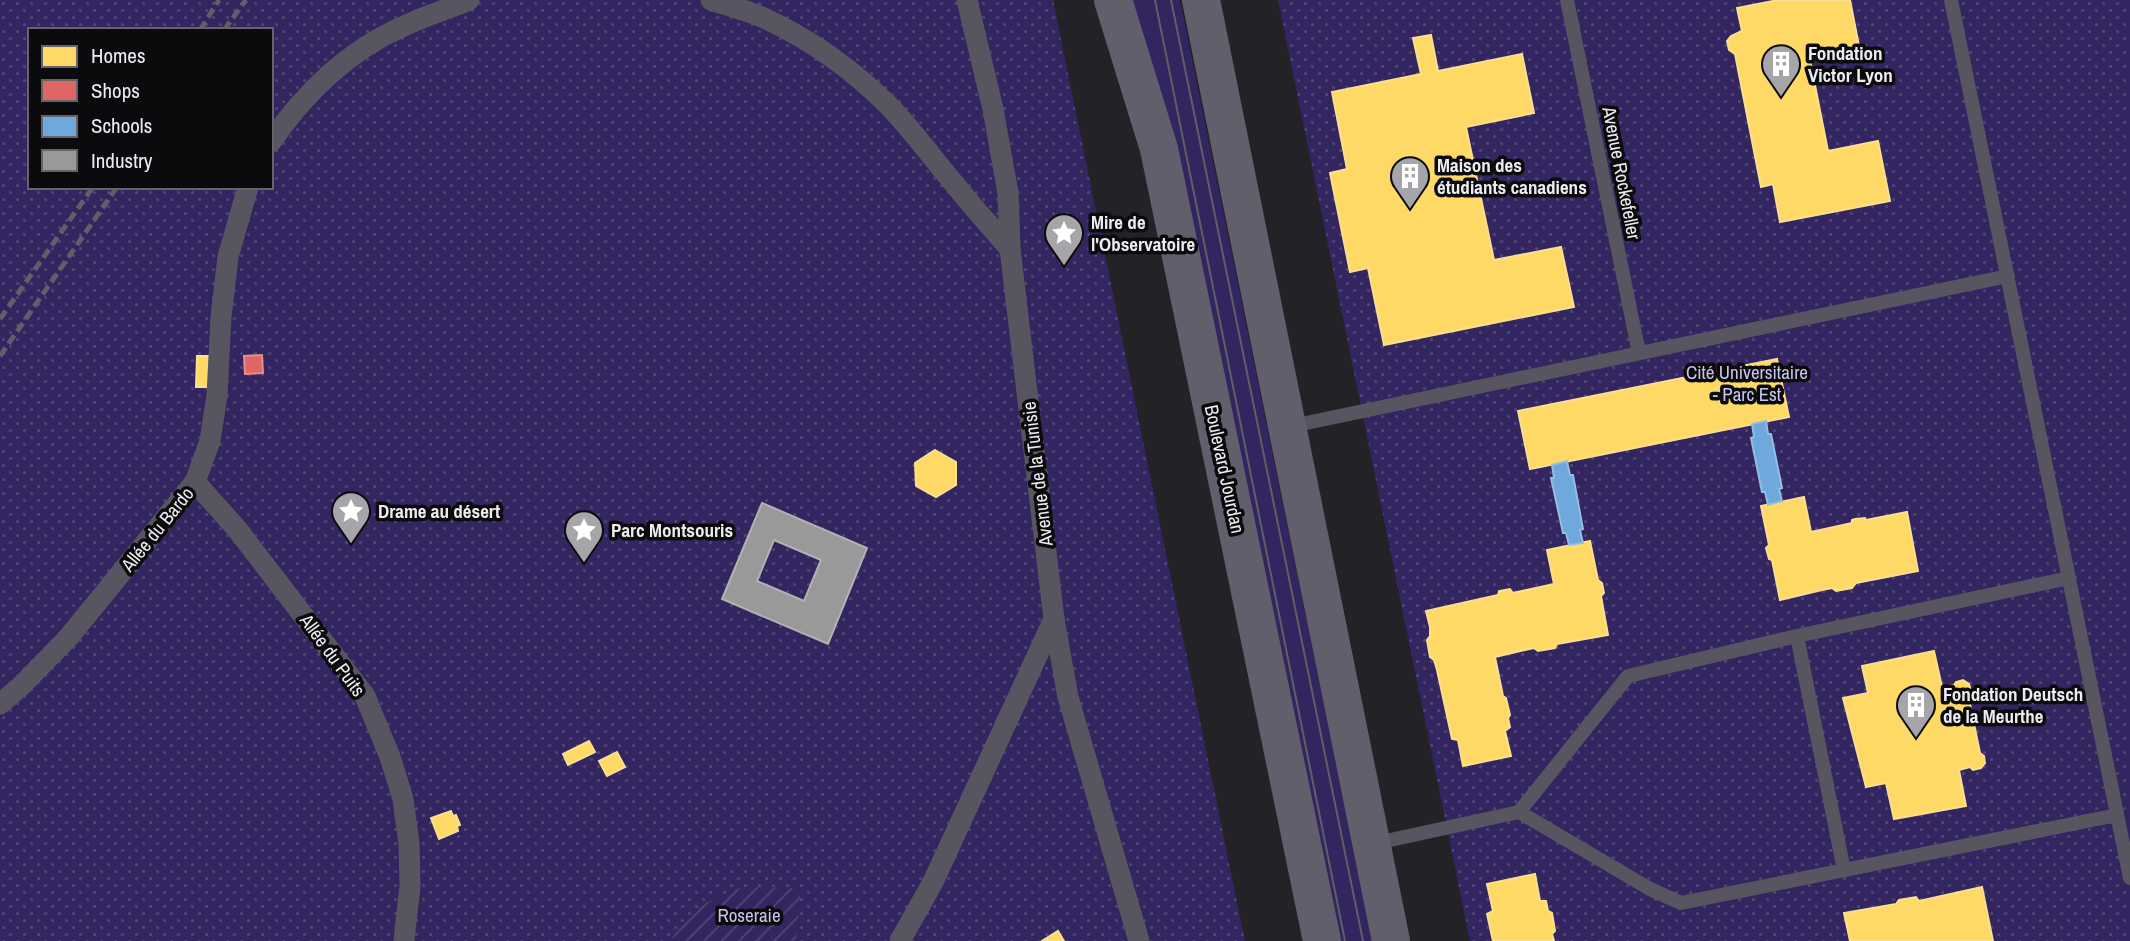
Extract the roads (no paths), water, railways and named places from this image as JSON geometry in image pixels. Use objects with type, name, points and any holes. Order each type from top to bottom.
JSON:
[{"type":"main road","name":"Boulevard Jourdan","points":[[1113,0],[1159,149],[1322,941]]},
{"type":"main road","points":[[1205,2],[1286,427],[1391,941]]},
{"type":"street","points":[[273,139],[309,94],[338,66],[401,27],[469,0]]},
{"type":"street","points":[[711,0],[760,16],[810,43],[862,82],[912,131],[1010,249]]},
{"type":"street","name":"Avenue de la Tunisie","points":[[967,0],[993,109],[1008,193],[1010,249],[1054,619],[1068,697],[1139,941]]},
{"type":"street","name":"Allée du Bardo","points":[[0,704],[68,638],[195,482],[210,442],[217,396],[220,317],[228,257],[247,189]]},
{"type":"street","name":"Allée du Puits","points":[[195,482],[252,548],[365,696],[390,757],[403,799],[410,875],[404,941]]},
{"type":"street","points":[[900,941],[933,882],[1054,619]]},
{"type":"lane","name":"Avenue Rockefeller","points":[[1567,0],[1639,353]]},
{"type":"lane","points":[[1951,0],[2130,878]]},
{"type":"lane","points":[[1286,427],[2008,276]]},
{"type":"lane","points":[[1370,845],[1519,813],[1628,676],[1797,636],[2069,578]]},
{"type":"lane","points":[[1797,636],[1844,870]]},
{"type":"lane","points":[[1519,813],[1650,889],[1681,903],[2118,815]]},
{"type":"tram line","points":[[1155,0],[1345,941]]},
{"type":"tram line","points":[[1171,0],[1363,941]]},
{"type":"railway","points":[[201,28],[219,0]]},
{"type":"railway","points":[[225,28],[246,0]]},
{"type":"railway","points":[[0,319],[92,189]]},
{"type":"railway","points":[[0,356],[116,189]]},
{"type":"place","name":"Fondation Victor Lyon","points":[[1781,98]]},
{"type":"place","name":"Maison des étudiants canadiens","points":[[1410,210]]},
{"type":"place","name":"Mire de l'Observatoire","points":[[1064,267]]},
{"type":"place","name":"Drame au désert","points":[[351,545]]},
{"type":"place","name":"Parc Montsouris","points":[[584,564]]},
{"type":"place","name":"Fondation Deutsch de la Meurthe","points":[[1916,739]]},
{"type":"park label","name":"Cité Universitaire - Parc Est","points":[[1747,383]]},
{"type":"park label","name":"Roseraie","points":[[749,915]]}]
